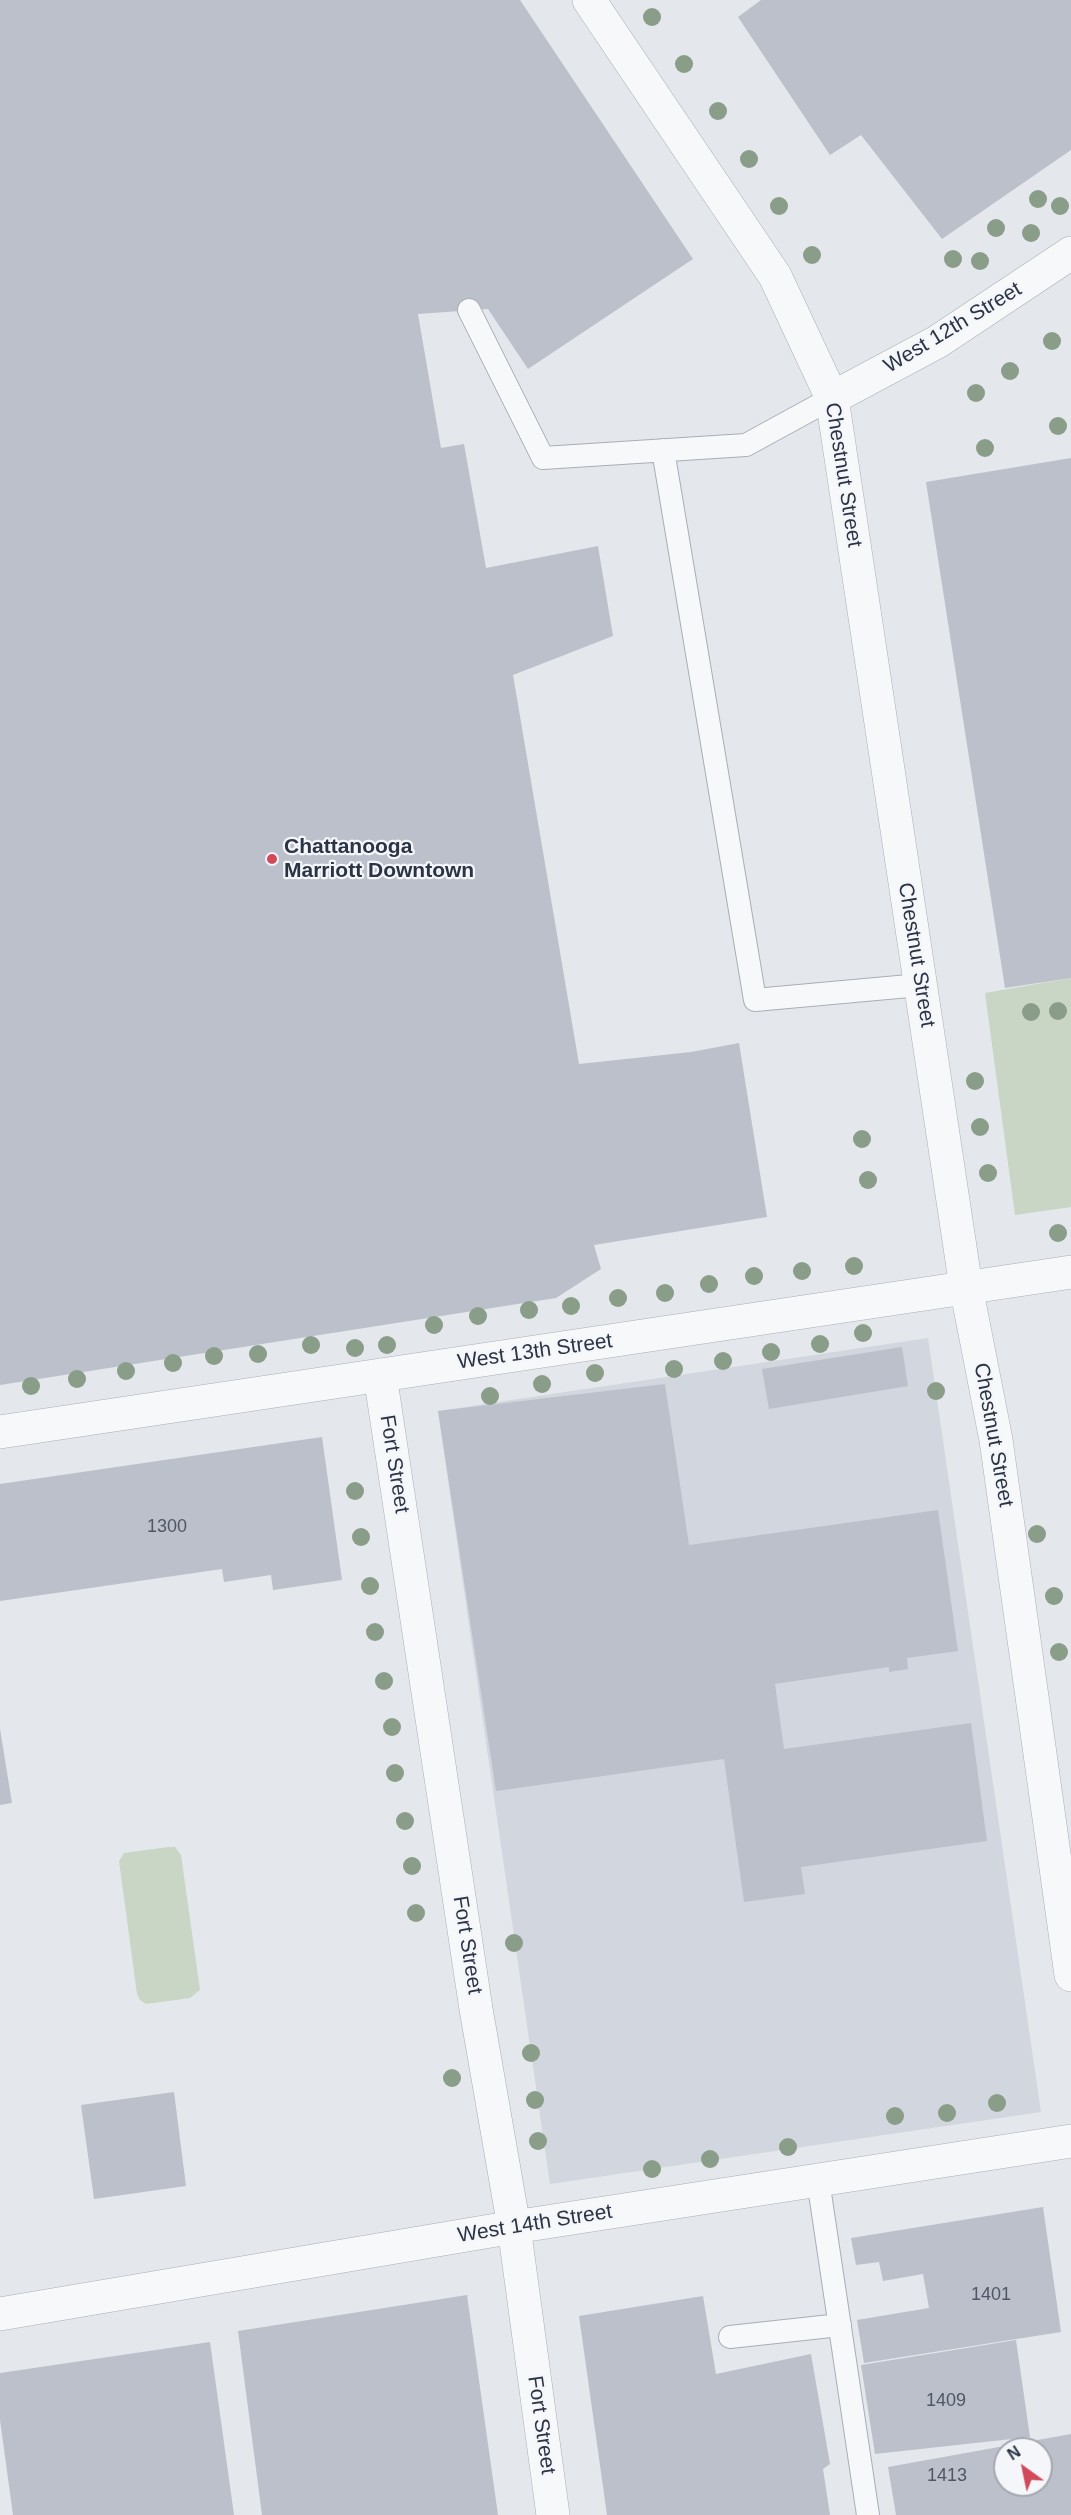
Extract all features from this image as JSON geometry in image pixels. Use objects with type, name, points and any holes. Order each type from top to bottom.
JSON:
[{"type":"street","name":"Chestnut Street","points":[[589,0],[775,276],[832,398],[966,1287],[996,1440],[1071,1975]]},
{"type":"street","name":"West 12th Street","points":[[832,398],[936,342],[1071,253]]},
{"type":"street","name":"West 13th Street","points":[[0,1432],[1071,1272]]},
{"type":"street","name":"Fort Street","points":[[380,1375],[478,2017],[514,2227],[553,2515]]},
{"type":"street","name":"West 14th Street","points":[[0,2314],[514,2227],[1071,2141]]},
{"type":"lane","points":[[469,310],[543,458],[746,445],[832,398]]},
{"type":"lane","points":[[663,450],[755,1000],[920,985]]},
{"type":"lane","points":[[818,2180],[868,2515]]},
{"type":"lane","points":[[730,2337],[840,2325]]},
{"type":"shaded area","points":[[928,1338],[1041,2112],[550,2184],[438,1411]]},
{"type":"green space","points":[[1071,978],[1071,1207],[1015,1215],[985,993]]},
{"type":"green space","points":[[175,1847],[181,1855],[200,1990],[190,1998],[146,2004],[137,1994],[119,1861],[124,1853]]},
{"type":"building","name":"Chattanooga Marriott Downtown","points":[[0,0],[520,0],[693,259],[528,369],[488,309],[418,314],[441,448],[464,444],[486,568],[598,546],[613,636],[513,675],[579,1064],[691,1052],[739,1043],[767,1217],[594,1245],[601,1269],[556,1298],[0,1385]]},
{"type":"building","points":[[761,0],[1071,0],[1071,150],[942,239],[861,135],[830,155],[738,17]]},
{"type":"building","points":[[1071,458],[1071,978],[1005,988],[926,482]]},
{"type":"building","points":[[902,1347],[908,1386],[769,1409],[762,1369]]},
{"type":"building","points":[[665,1384],[689,1545],[938,1510],[958,1651],[907,1658],[908,1669],[889,1672],[889,1667],[775,1684],[784,1749],[971,1723],[987,1841],[801,1867],[805,1894],[744,1902],[724,1759],[496,1791],[438,1411]]},
{"type":"building","points":[[322,1437],[342,1580],[273,1590],[271,1575],[224,1582],[222,1569],[0,1601],[0,1484]]},
{"type":"building","points":[[0,1729],[12,1803],[0,1805]]},
{"type":"building","points":[[174,2092],[186,2186],[94,2199],[81,2105]]},
{"type":"building","points":[[1043,2207],[1061,2332],[864,2363],[857,2320],[929,2308],[923,2274],[883,2281],[879,2262],[856,2265],[851,2238]]},
{"type":"building","points":[[467,2295],[498,2515],[262,2515],[238,2331]]},
{"type":"building","points":[[703,2296],[716,2374],[811,2354],[830,2464],[823,2469],[830,2515],[607,2515],[579,2316]]},
{"type":"building","points":[[1016,2340],[1030,2437],[993,2437],[993,2441],[875,2454],[861,2365]]},
{"type":"building","points":[[210,2342],[234,2515],[13,2515],[0,2420],[0,2373]]},
{"type":"building","points":[[1071,2434],[1071,2515],[896,2515],[888,2467],[993,2448],[993,2497],[1053,2497],[1053,2437]]},
{"type":"place","name":"Chattanooga Marriott Downtown","points":[[272,859]]}]
